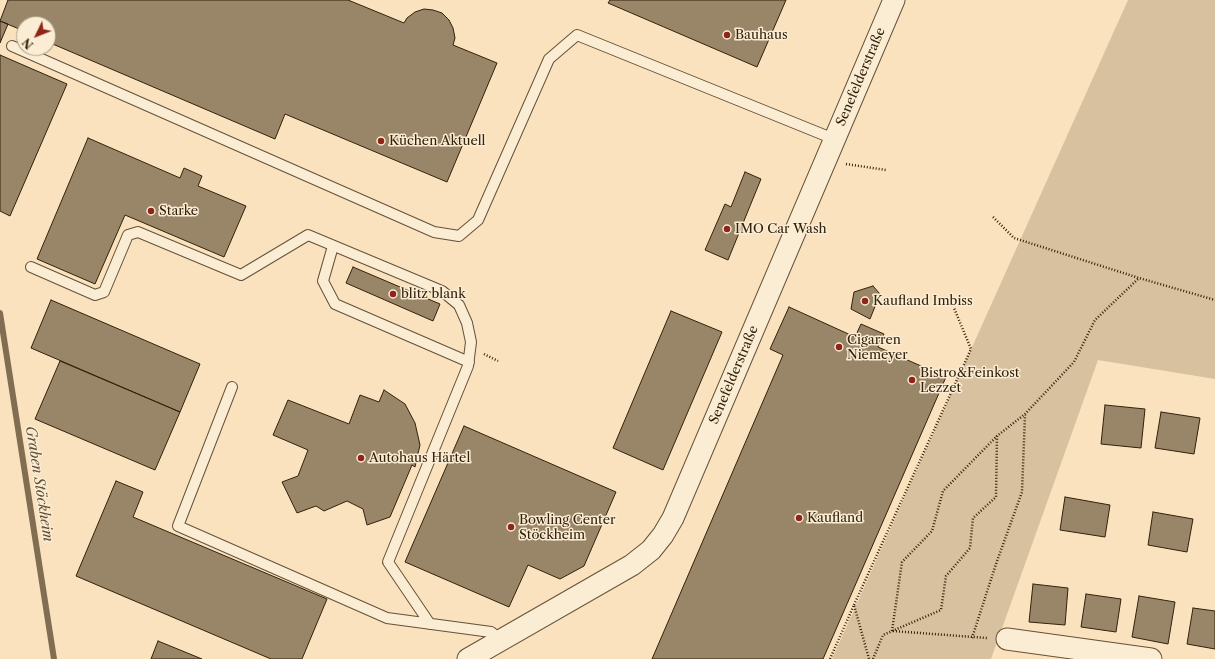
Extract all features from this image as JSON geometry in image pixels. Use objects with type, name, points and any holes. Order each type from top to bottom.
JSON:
[{"type":"street","name":"Senefelderstraße","points":[[468,659],[632,565],[651,550],[663,535],[676,510],[894,0]]},
{"type":"street","points":[[1007,639],[1150,659]]},
{"type":"lane","points":[[12,46],[434,232],[459,236],[478,220],[549,59],[578,35],[834,139]]},
{"type":"lane","points":[[31,267],[95,295],[104,292],[128,235],[138,232],[241,275],[308,235],[442,291],[459,305],[467,323],[471,342],[468,366],[388,562],[430,624]]},
{"type":"lane","points":[[333,246],[323,281],[335,304],[469,362]]},
{"type":"lane","points":[[232,387],[178,526],[387,618],[492,632],[501,640]]},
{"type":"path","points":[[826,158],[845,164],[886,170]]},
{"type":"path","points":[[994,217],[1014,238],[1139,278],[1215,300]]},
{"type":"path","points":[[892,631],[902,562],[932,531],[942,491],[997,436],[1025,414],[1074,362],[1095,320],[1139,278]]},
{"type":"path","points":[[830,659],[972,349],[954,308]]},
{"type":"path","points":[[490,357],[498,361]]},
{"type":"path","points":[[892,631],[972,638],[996,564],[1022,492],[1025,414]]},
{"type":"path","points":[[873,659],[883,635],[941,610],[946,576],[970,548],[973,518],[996,497],[997,436]]},
{"type":"path","points":[[854,606],[869,659]]},
{"type":"shaded area","points":[[1128,0],[1215,0],[1215,379],[1098,360],[991,659],[832,659]]},
{"type":"building","name":"Küchen Aktuell","points":[[8,0],[348,0],[404,23],[407,18],[415,12],[424,9],[442,13],[449,20],[453,28],[455,38],[453,45],[497,63],[447,182],[285,114],[275,139],[56,45],[56,16],[16,16],[16,28],[0,21]]},
{"type":"building","name":"Bauhaus","points":[[610,0],[786,0],[757,67],[608,3]]},
{"type":"building","points":[[0,21],[8,24],[0,43]]},
{"type":"building","points":[[0,55],[67,84],[10,216],[0,211]]},
{"type":"building","name":"Starke","points":[[88,138],[180,178],[184,168],[202,176],[198,186],[246,206],[224,257],[125,215],[95,284],[37,259]]},
{"type":"building","name":"IMO Car Wash","points":[[745,172],[761,179],[728,260],[705,250],[725,204],[731,207]]},
{"type":"building","name":"blitz blank","points":[[353,267],[440,304],[433,321],[346,283]]},
{"type":"building","name":"Kaufland Imbiss","points":[[873,286],[880,294],[870,319],[851,309],[854,292]]},
{"type":"building","points":[[51,300],[200,364],[180,412],[31,348]]},
{"type":"building","name":"Kaufland","points":[[789,307],[855,337],[861,324],[884,334],[878,347],[946,377],[823,659],[652,659],[783,355],[770,349]]},
{"type":"building","points":[[671,311],[722,332],[663,470],[613,448]]},
{"type":"building","points":[[60,361],[180,412],[155,470],[35,419]]},
{"type":"building","name":"Autohaus Härtel","points":[[384,390],[405,404],[415,423],[420,445],[415,467],[412,465],[390,517],[367,525],[363,509],[347,501],[324,511],[316,506],[297,513],[282,482],[298,476],[308,450],[273,435],[288,400],[349,424],[360,395],[379,402]]},
{"type":"building","points":[[1105,405],[1145,409],[1141,448],[1101,444]]},
{"type":"building","points":[[1161,412],[1200,418],[1194,454],[1155,448]]},
{"type":"building","name":"Bowling Center Stöckheim","points":[[464,426],[616,492],[584,566],[560,579],[528,565],[509,607],[405,562]]},
{"type":"building","points":[[116,481],[143,492],[133,517],[327,599],[302,659],[271,659],[76,576]]},
{"type":"building","points":[[1065,497],[1110,505],[1105,537],[1060,530]]},
{"type":"building","points":[[1153,512],[1193,519],[1187,552],[1148,545]]},
{"type":"building","points":[[1033,584],[1068,588],[1065,625],[1029,622]]},
{"type":"building","points":[[1086,594],[1121,599],[1116,632],[1081,627]]},
{"type":"building","points":[[1139,596],[1175,602],[1168,644],[1132,637]]},
{"type":"building","points":[[1193,608],[1215,611],[1215,649],[1187,644]]},
{"type":"building","points":[[158,641],[202,659],[151,659]]},
{"type":"waterway","name":"Graben Stöckheim","points":[[0,313],[54,659]]},
{"type":"place","name":"Bauhaus","points":[[727,35]]},
{"type":"place","name":"Küchen Aktuell","points":[[381,141]]},
{"type":"place","name":"Starke","points":[[151,211]]},
{"type":"place","name":"IMO Car Wash","points":[[727,229]]},
{"type":"place","name":"blitz blank","points":[[393,294]]},
{"type":"place","name":"Kaufland Imbiss","points":[[865,301]]},
{"type":"place","name":"Cigarren Niemeyer","points":[[839,347]]},
{"type":"place","name":"Bistro&Feinkost Lezzet","points":[[912,380]]},
{"type":"place","name":"Autohaus Härtel","points":[[361,458]]},
{"type":"place","name":"Kaufland","points":[[799,518]]},
{"type":"place","name":"Bowling Center Stöckheim","points":[[511,527]]}]
